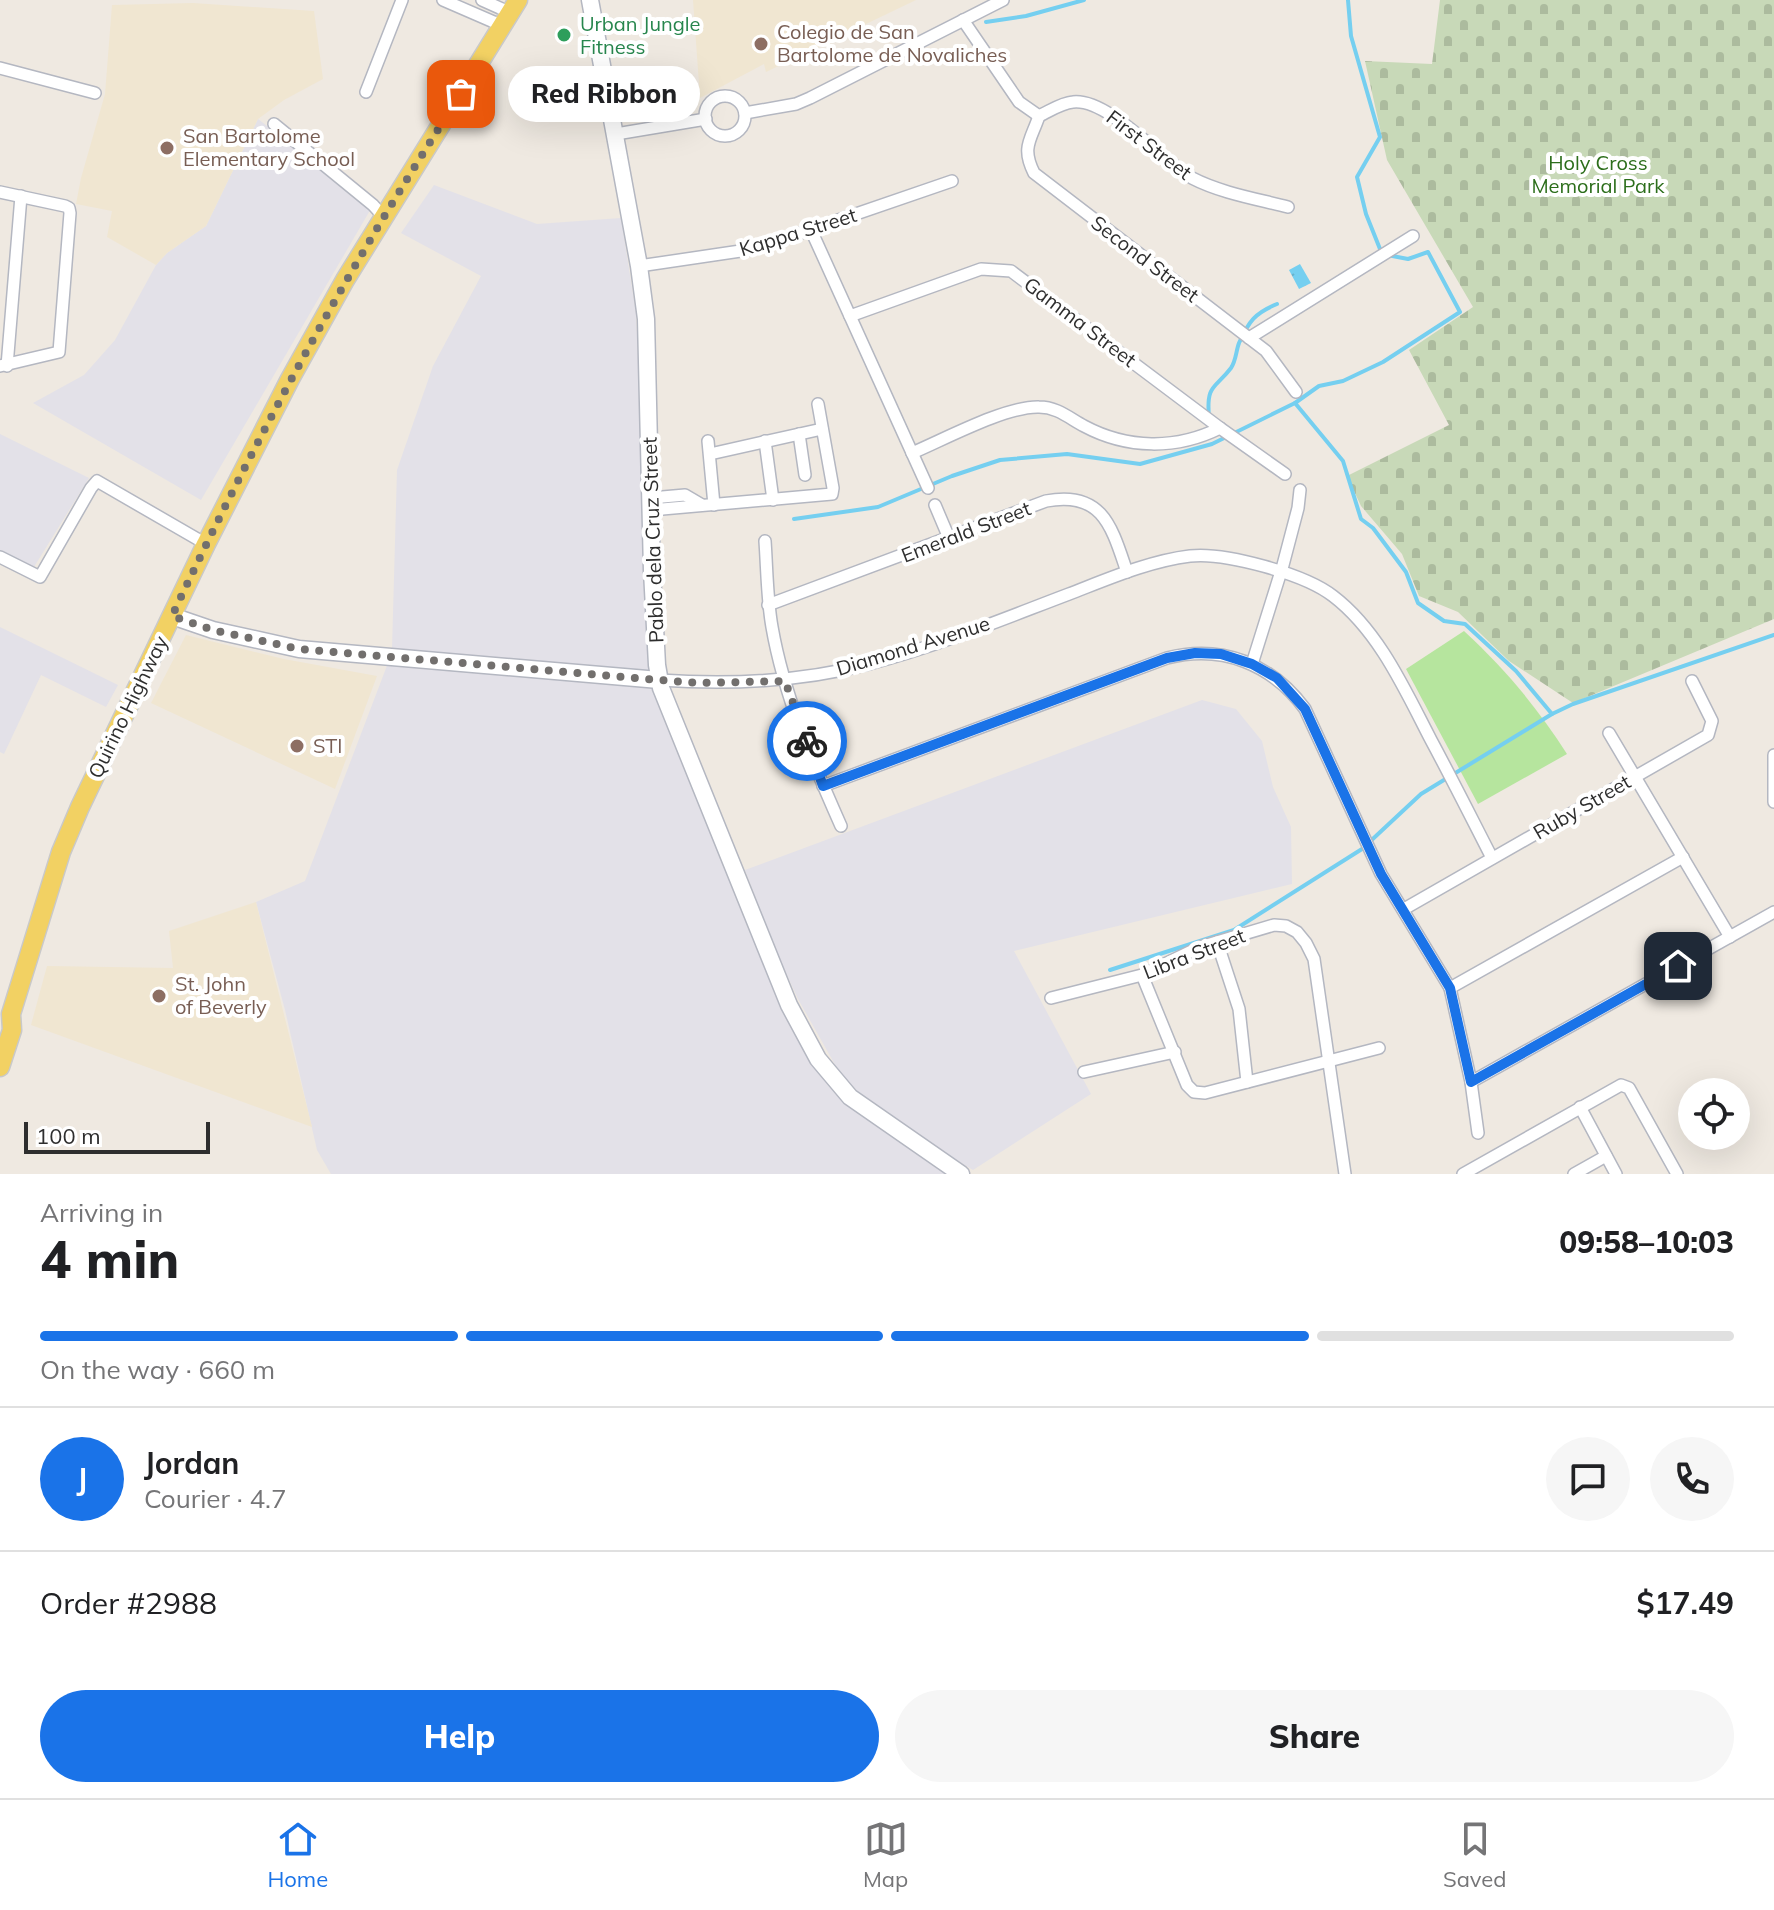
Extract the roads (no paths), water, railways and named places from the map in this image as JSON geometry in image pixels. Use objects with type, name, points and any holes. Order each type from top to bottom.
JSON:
[{"type":"main road","name":"Quirino Highway","points":[[0,1031],[5,1009],[66,841],[206,544],[290,379],[384,217],[511,13]]},
{"type":"main road","name":"Quirino Highway","points":[[0,1067],[12,1030],[5,1009]]},
{"type":"street","points":[[366,92],[402,0]]},
{"type":"street","points":[[443,0],[511,13]]},
{"type":"street","points":[[482,0],[511,13]]},
{"type":"street","name":"Pablo dela Cruz Street","points":[[590,0],[639,266],[648,358],[653,607],[659,680],[766,951],[796,1021],[818,1059],[850,1097],[961,1174]]},
{"type":"street","points":[[745,113],[796,104],[810,98],[1003,0]]},
{"type":"street","points":[[963,20],[1011,92],[1039,116]]},
{"type":"street","points":[[0,68],[95,93]]},
{"type":"street","points":[[726,96],[739,101],[745,113],[742,127],[732,135],[712,131],[706,119],[708,106],[713,100],[726,96]]},
{"type":"street","name":"First Street","points":[[1039,116],[1064,103],[1087,102],[1127,128],[1178,170],[1197,180],[1288,207]]},
{"type":"street","name":"Second Street","points":[[1039,116],[1027,142],[1026,153],[1034,173],[1266,351],[1296,392]]},
{"type":"street","points":[[616,134],[706,119]]},
{"type":"street","points":[[274,124],[384,217]]},
{"type":"street","name":"Kappa Street","points":[[639,266],[754,249],[952,181]]},
{"type":"street","points":[[0,192],[21,196],[69,208],[59,352],[4,366],[21,196]]},
{"type":"street","points":[[811,230],[928,488]]},
{"type":"street","points":[[1249,338],[1413,236]]},
{"type":"street","name":"Gamma Street","points":[[850,316],[981,269],[1011,271],[1285,474]]},
{"type":"street","points":[[651,504],[685,495],[708,505],[832,494],[818,404]]},
{"type":"street","points":[[912,453],[1007,413],[1034,406],[1048,407],[1065,414],[1104,436],[1152,445],[1177,444],[1201,438],[1220,428]]},
{"type":"street","points":[[708,505],[709,448],[822,429]]},
{"type":"street","points":[[799,434],[805,475]]},
{"type":"street","points":[[765,441],[773,500]]},
{"type":"street","points":[[0,557],[40,577],[97,481],[206,544]]},
{"type":"street","points":[[1252,664],[1281,573],[1300,490]]},
{"type":"street","name":"Emerald Street","points":[[768,605],[1046,501],[1063,498],[1076,499],[1101,512],[1108,522],[1127,572]]},
{"type":"street","points":[[935,505],[949,538]]},
{"type":"street","points":[[765,541],[768,605],[785,681],[841,826]]},
{"type":"street","name":"Diamond Avenue","points":[[172,616],[226,633],[299,649],[698,683],[785,681],[868,664],[947,640],[1127,572],[1189,556],[1211,555],[1244,561],[1317,585],[1335,597],[1381,648],[1492,858]]},
{"type":"street","points":[[823,786],[1167,658],[1195,653],[1221,654],[1252,664],[1277,678],[1305,709],[1381,874],[1450,988],[1471,1082],[1478,1133]]},
{"type":"street","name":"Ruby Street","points":[[1404,909],[1708,735],[1712,721],[1692,681]]},
{"type":"street","points":[[1609,733],[1730,937]]},
{"type":"street","points":[[1774,755],[1774,802]]},
{"type":"street","points":[[1450,988],[1683,857]]},
{"type":"street","points":[[1471,1082],[1774,912]]},
{"type":"street","name":"Libra Street","points":[[1051,998],[1142,975],[1217,942],[1274,925],[1286,926],[1297,932],[1314,959],[1345,1174]]},
{"type":"street","points":[[1217,942],[1239,1009],[1247,1082]]},
{"type":"street","points":[[1142,975],[1187,1085],[1194,1092],[1205,1093],[1379,1048]]},
{"type":"street","points":[[1084,1072],[1175,1052]]},
{"type":"street","points":[[1463,1174],[1621,1085],[1626,1085],[1677,1174]]},
{"type":"street","points":[[1580,1107],[1616,1174]]},
{"type":"street","points":[[1574,1174],[1606,1156]]},
{"type":"water","points":[[1300,264],[1311,283],[1299,289],[1289,270]]},
{"type":"waterway","points":[[986,22],[1026,16],[1084,0]]},
{"type":"waterway","points":[[1348,0],[1351,36],[1380,137],[1357,177],[1366,214],[1382,254],[1408,259],[1428,252],[1460,312],[1383,362],[1343,381],[1319,386],[1295,403],[1343,461],[1361,519],[1373,528],[1406,572],[1418,603],[1444,621],[1465,624],[1516,671],[1552,714],[1774,635]]},
{"type":"waterway","points":[[1209,417],[1210,393],[1233,365],[1246,329],[1258,314],[1277,304]]},
{"type":"waterway","points":[[794,519],[878,507],[1000,460],[1067,454],[1140,464],[1212,444],[1295,403]]},
{"type":"waterway","points":[[1110,970],[1234,930],[1362,849],[1421,794],[1552,714]]},
{"type":"place","name":"Urban Jungle Fitness","points":[[564,35]]},
{"type":"place","name":"Colegio de San Bartolome de Novaliches","points":[[761,44]]},
{"type":"place","name":"Red Ribbon","points":[[461,94]]},
{"type":"place","name":"San Bartolome Elementary School","points":[[167,148]]},
{"type":"place","name":"STI","points":[[297,746]]},
{"type":"place","name":"St. John of Beverly","points":[[159,996]]},
{"type":"park label","name":"Holy Cross Memorial Park","points":[[1598,174]]}]
